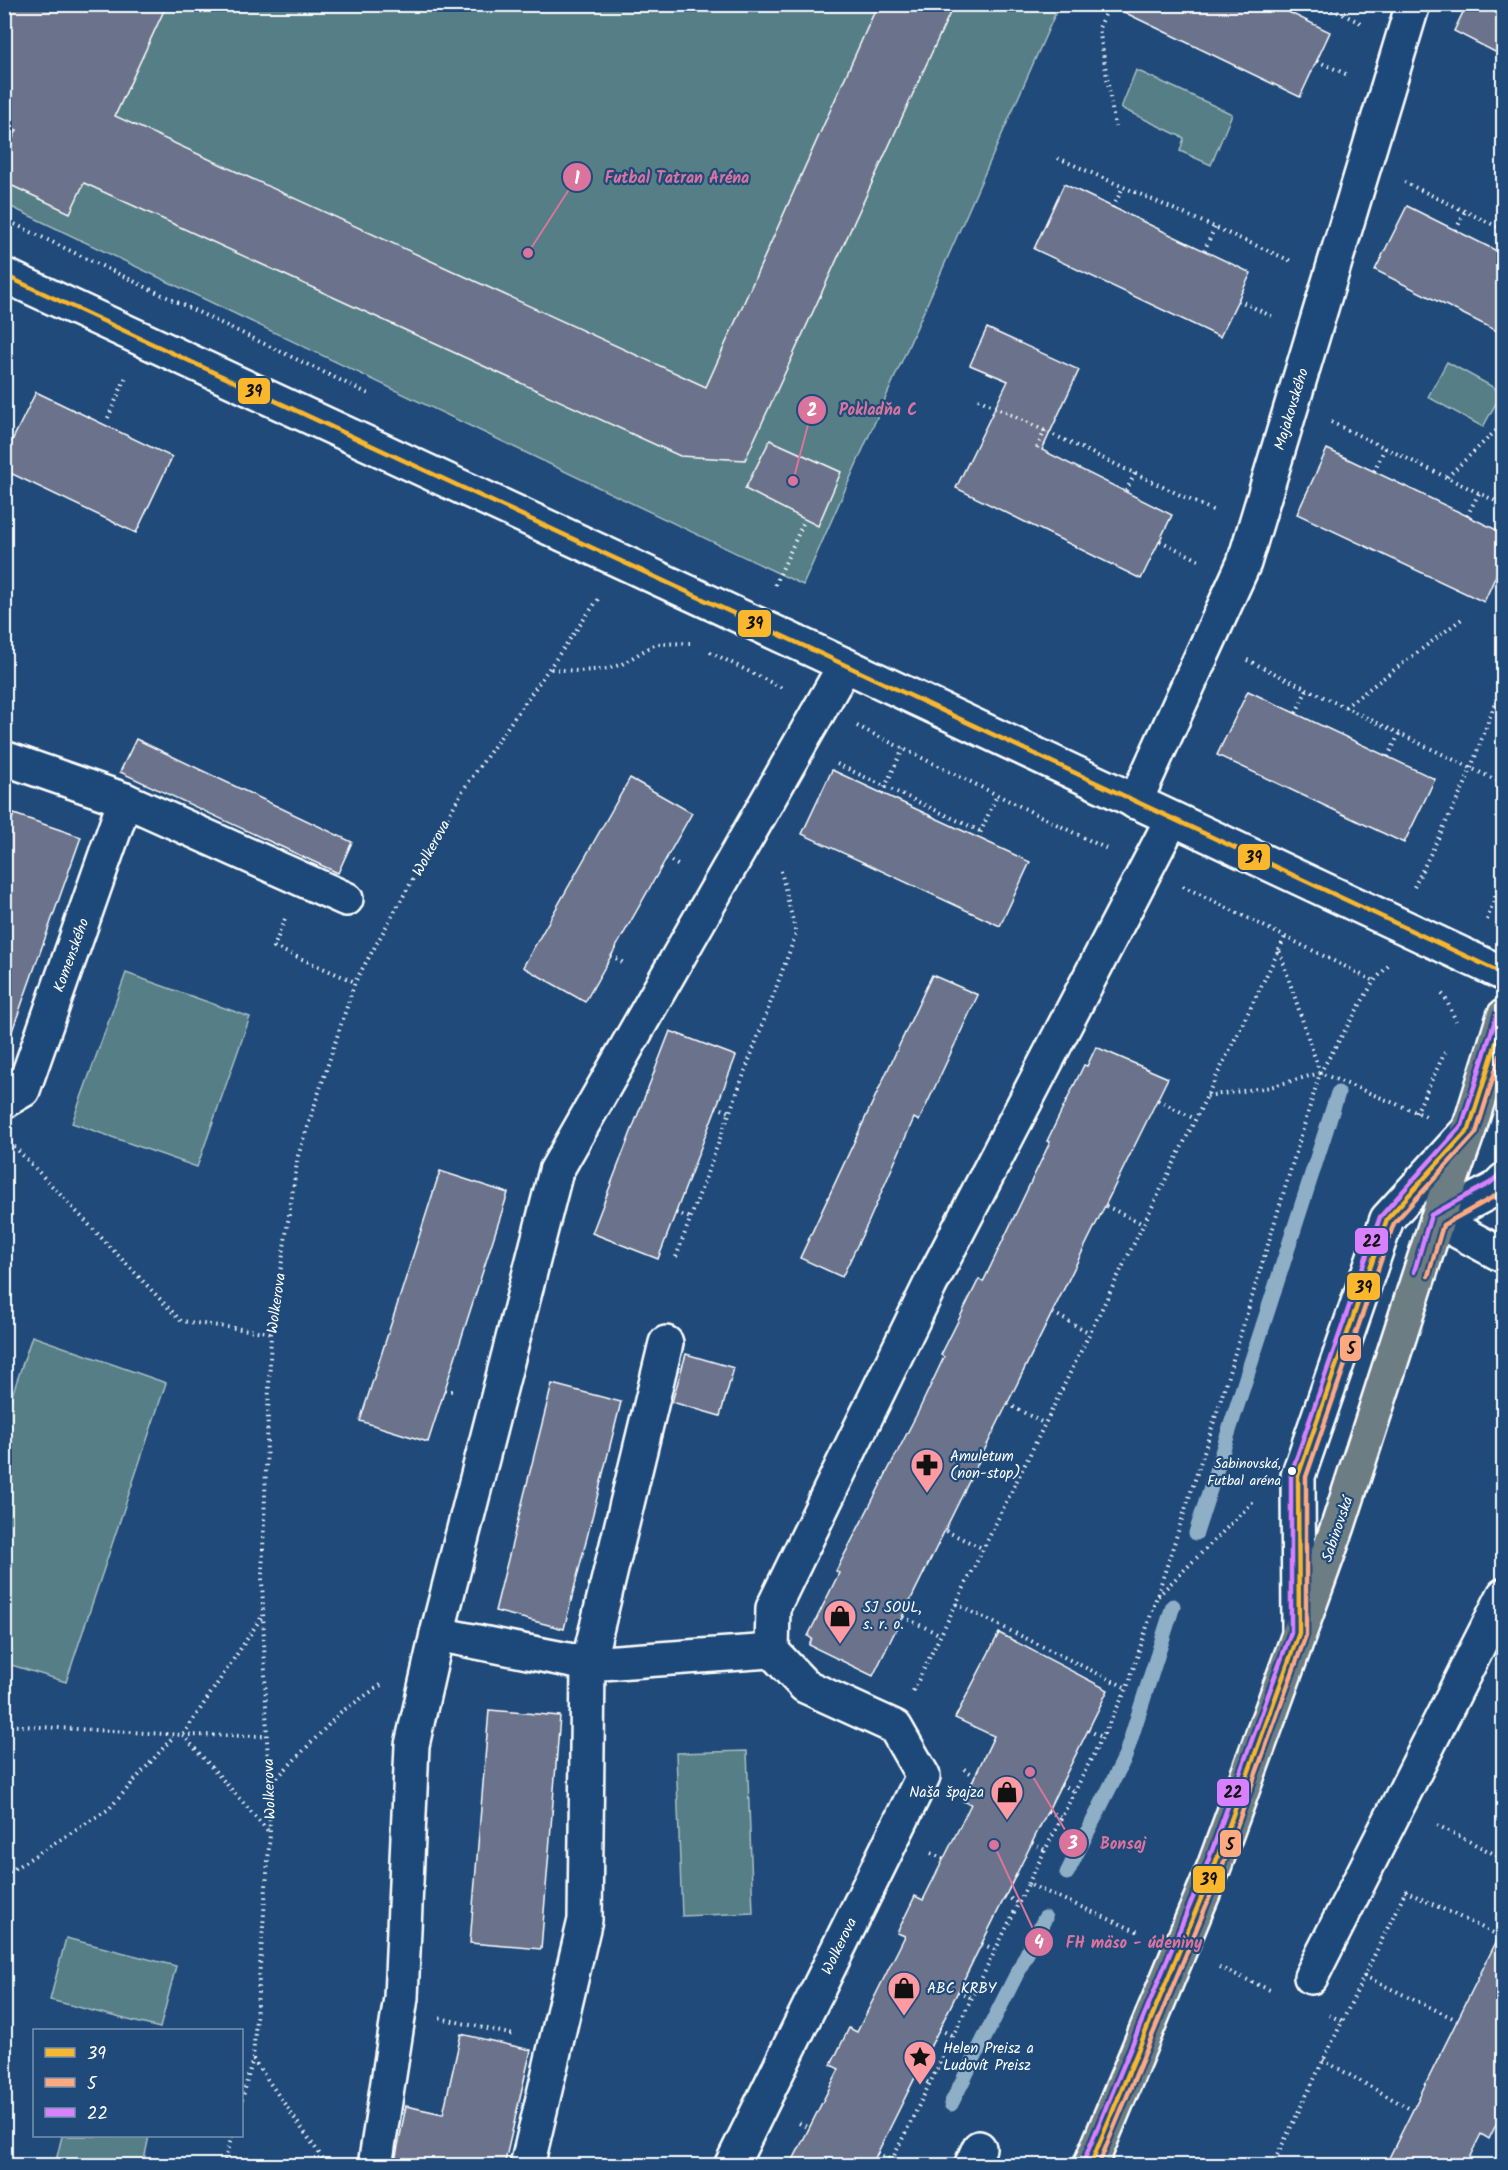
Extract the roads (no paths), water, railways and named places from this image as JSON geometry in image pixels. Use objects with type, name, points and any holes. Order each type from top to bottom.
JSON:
[{"type":"main road","name":"Sabinovská","points":[[1090,2166],[1218,1856],[1342,1515],[1437,1220],[1469,1129],[1503,1016]]},
{"type":"street","name":"Majakovského","points":[[1135,802],[1244,563],[1413,4]]},
{"type":"street","points":[[4,275],[845,665],[1503,974]]},
{"type":"street","points":[[375,2166],[401,1998],[412,1745],[437,1634],[556,1171],[845,665]]},
{"type":"street","points":[[4,758],[125,800],[346,899]]},
{"type":"street","name":"Komenského","points":[[4,1101],[23,1090],[125,800]]},
{"type":"street","points":[[437,1634],[588,1664],[772,1651],[773,1608],[930,1285],[1172,819]]},
{"type":"street","points":[[1299,1633],[1298,1476],[1387,1219],[1469,1129]]},
{"type":"street","points":[[1437,1220],[1495,1189],[1503,1180]]},
{"type":"street","points":[[1437,1220],[1503,1256]]},
{"type":"street","points":[[527,2166],[585,1920],[588,1664],[666,1343]]},
{"type":"street","points":[[1311,1977],[1503,1594]]},
{"type":"street","name":"Wolkerova","points":[[731,2166],[923,1776],[895,1727],[805,1686],[772,1651]]},
{"type":"waterway","points":[[1196,1533],[1338,1093]]},
{"type":"waterway","points":[[1067,1873],[1125,1757],[1173,1606]]},
{"type":"waterway","points":[[951,2104],[1045,1918]]},
{"type":"place","name":"Futbal Tatran Aréna","points":[[528,253]]},
{"type":"place","name":"Pokladňa C","points":[[793,481]]},
{"type":"place","name":"Sabinovská, Futbal aréna","points":[[1292,1471]]},
{"type":"place","name":"Amuletum (non-stop)","points":[[927,1494]]},
{"type":"place","name":"SJ SOUL, s. r. o.","points":[[840,1645]]},
{"type":"place","name":"Bonsaj","points":[[1030,1772]]},
{"type":"place","name":"Naša špajza","points":[[1007,1821]]},
{"type":"place","name":"FH mäso - údeniny","points":[[994,1845]]},
{"type":"place","name":"ABC KRBY","points":[[904,2017]]},
{"type":"place","name":"Helen Preisz a Ludovít Preisz","points":[[920,2086]]}]
